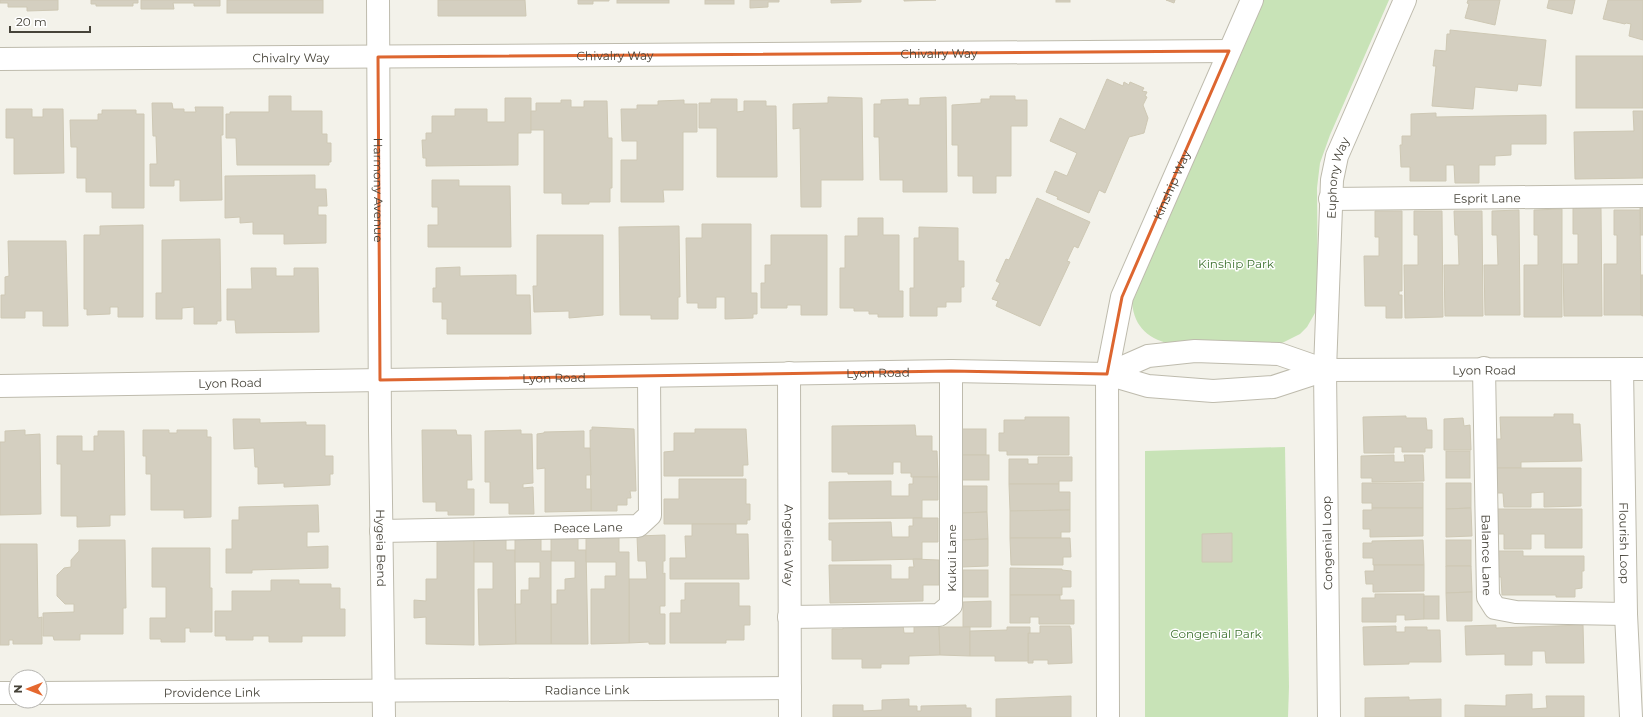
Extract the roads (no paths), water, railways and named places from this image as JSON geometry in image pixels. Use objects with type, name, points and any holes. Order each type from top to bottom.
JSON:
[{"type":"street","name":"Harmony Avenue","points":[[378,0],[380,380]]},
{"type":"street","name":"Kinship Way","points":[[1107,374],[1122,297],[1252,0]]},
{"type":"street","name":"Euphony Way","points":[[1325,370],[1330,199],[1337,156],[1405,0]]},
{"type":"street","name":"Chivalry Way","points":[[0,59],[1229,51]]},
{"type":"street","name":"Esprit Lane","points":[[1330,199],[1643,196]]},
{"type":"street","name":"Lyon Road","points":[[1107,374],[1148,356],[1195,351],[1279,354],[1325,370]]},
{"type":"street","name":"Lyon Road","points":[[0,386],[951,371],[1107,374],[1148,386],[1213,391],[1273,387],[1325,370],[1484,368],[1632,369]]},
{"type":"street","name":"Balance Lane","points":[[1484,368],[1488,597],[1495,608],[1516,612],[1626,614]]},
{"type":"street","name":"Flourish Loop","points":[[1631,717],[1636,682],[1626,614],[1634,538],[1632,369]]},
{"type":"street","name":"Congenial Loop","points":[[1325,370],[1329,717]]},
{"type":"street","name":"Kukui Lane","points":[[789,617],[939,615],[951,605],[951,371]]},
{"type":"street","name":"Angelica Way","points":[[789,373],[790,717]]},
{"type":"street","points":[[1107,374],[1108,717]]},
{"type":"street","name":"Peace Lane","points":[[382,531],[638,526],[650,515],[649,376]]},
{"type":"street","name":"Hygeia Bend","points":[[380,380],[384,717]]},
{"type":"street","name":"Radiance Link","points":[[384,690],[790,688]]},
{"type":"street","name":"Providence Link","points":[[48,693],[384,690]]},
{"type":"park label","name":"Kinship Park","points":[[1236,263]]},
{"type":"park label","name":"Congenial Park","points":[[1216,633]]}]
